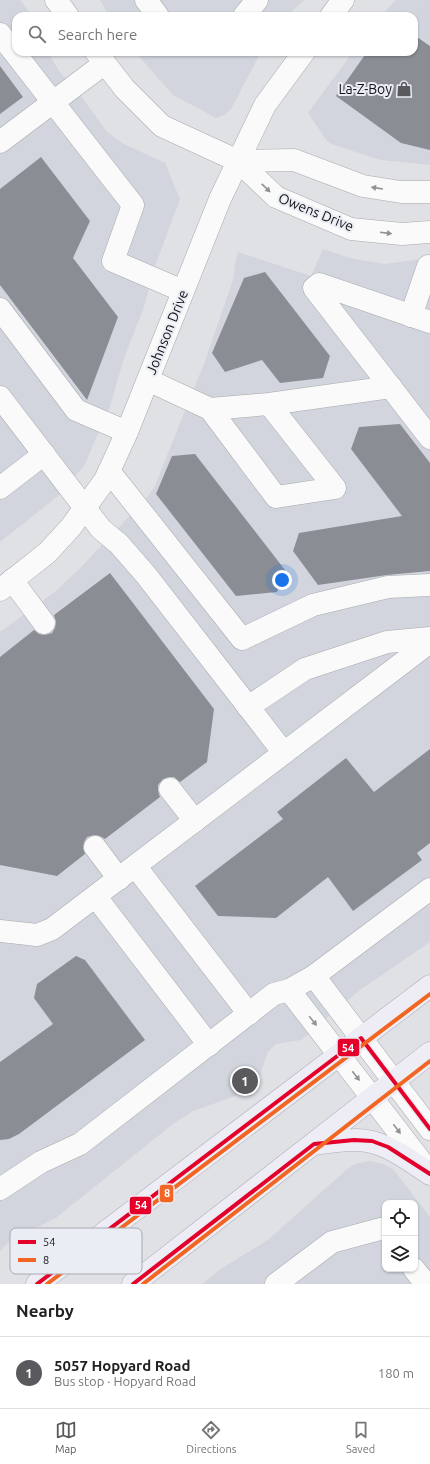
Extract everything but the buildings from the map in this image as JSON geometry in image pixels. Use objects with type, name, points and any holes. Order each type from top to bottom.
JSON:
[{"type":"main road","points":[[111,1228],[430,986]]},
{"type":"main road","points":[[133,1284],[430,1053]]},
{"type":"main road","points":[[314,1144],[354,1140],[372,1141],[388,1147],[430,1173]]},
{"type":"main road","points":[[37,1284],[50,1274]]},
{"type":"street","points":[[56,0],[65,12]]},
{"type":"street","points":[[146,0],[155,12]]},
{"type":"street","points":[[247,12],[257,0]]},
{"type":"street","points":[[334,12],[343,0]]},
{"type":"street","points":[[0,34],[12,49]]},
{"type":"street","points":[[17,56],[133,205],[113,261],[183,291]]},
{"type":"street","name":"Johnson Drive","points":[[6,585],[47,553],[71,528],[109,471],[127,432],[219,200],[265,105],[301,56]]},
{"type":"street","points":[[0,142],[54,102],[101,58]]},
{"type":"street","name":"Owens Drive","points":[[101,58],[125,89],[162,126],[238,161],[276,197],[351,229],[402,234],[430,232]]},
{"type":"street","name":"Owens Drive","points":[[238,161],[294,160],[363,186],[401,192],[430,192]]},
{"type":"street","points":[[430,267],[428,266],[420,319],[319,284],[314,288],[430,438]]},
{"type":"street","points":[[0,309],[76,410],[127,432]]},
{"type":"street","points":[[148,380],[210,409],[276,497],[335,488],[269,404]]},
{"type":"street","points":[[210,409],[269,404],[391,387]]},
{"type":"street","points":[[0,397],[101,529],[119,544],[146,575],[284,753]]},
{"type":"street","points":[[0,488],[44,454]]},
{"type":"street","points":[[109,471],[242,639],[313,605],[388,587],[430,585]]},
{"type":"street","points":[[6,585],[44,623]]},
{"type":"street","points":[[248,707],[305,669],[387,642],[430,638]]},
{"type":"street","points":[[0,931],[37,934],[52,929],[128,873],[430,642]]},
{"type":"street","points":[[170,789],[195,821]]},
{"type":"street","points":[[95,847],[128,873],[249,1014]]},
{"type":"street","points":[[0,1189],[41,1162],[80,1144],[274,994],[289,990],[314,976],[430,889]]},
{"type":"street","points":[[96,897],[208,1045]]},
{"type":"street","points":[[314,976],[430,1129]]},
{"type":"street","points":[[289,990],[340,1054],[430,1173]]},
{"type":"street","points":[[276,1284],[332,1242],[382,1229]]},
{"type":"street","points":[[416,1272],[426,1284]]},
{"type":"shaded area","points":[[0,0],[20,0],[29,12],[12,12],[12,56],[50,56],[59,71],[81,96],[107,132],[122,143],[165,163],[180,199],[154,269],[144,307],[124,358],[110,406],[84,466],[58,496],[0,542]]},
{"type":"shaded area","points":[[100,0],[304,0],[291,12],[107,12]]},
{"type":"shaded area","points":[[396,0],[430,0],[430,165],[381,160],[334,145],[327,141],[308,113],[350,56],[418,56],[418,12],[385,12]]},
{"type":"shaded area","points":[[139,56],[259,56],[231,109],[224,115],[216,118],[173,95]]},
{"type":"shaded area","points":[[323,249],[350,258],[384,264],[430,258],[430,942],[360,990],[301,1040],[276,1044],[268,1052],[260,1075],[254,1083],[233,1097],[193,1111],[173,1124],[57,1217],[36,1228],[10,1228],[10,1241],[0,1251],[0,632],[56,591],[143,502],[154,488],[205,361],[233,280],[238,252],[311,276]]},
{"type":"shaded area","points":[[370,1161],[383,1164],[393,1169],[417,1200],[382,1200],[382,1272],[418,1272],[418,1201],[430,1217],[430,1284],[202,1284],[219,1270],[268,1240],[346,1170],[355,1164]]},
{"type":"transit line","name":"8","points":[[121,1228],[430,994]]},
{"type":"transit line","name":"54","points":[[111,1228],[361,1038],[430,1129]]},
{"type":"transit line","name":"8","points":[[143,1284],[430,1061]]},
{"type":"transit line","name":"54","points":[[133,1284],[314,1144],[354,1140],[372,1141],[388,1147],[430,1174]]},
{"type":"transit line","name":"54","points":[[37,1284],[50,1274]]},
{"type":"transit line","name":"8","points":[[47,1284],[60,1274]]},
{"type":"place","name":"La-Z-Boy","points":[[404,89]]},
{"type":"place","name":"5057 Hopyard Road","points":[[245,1081]]}]
